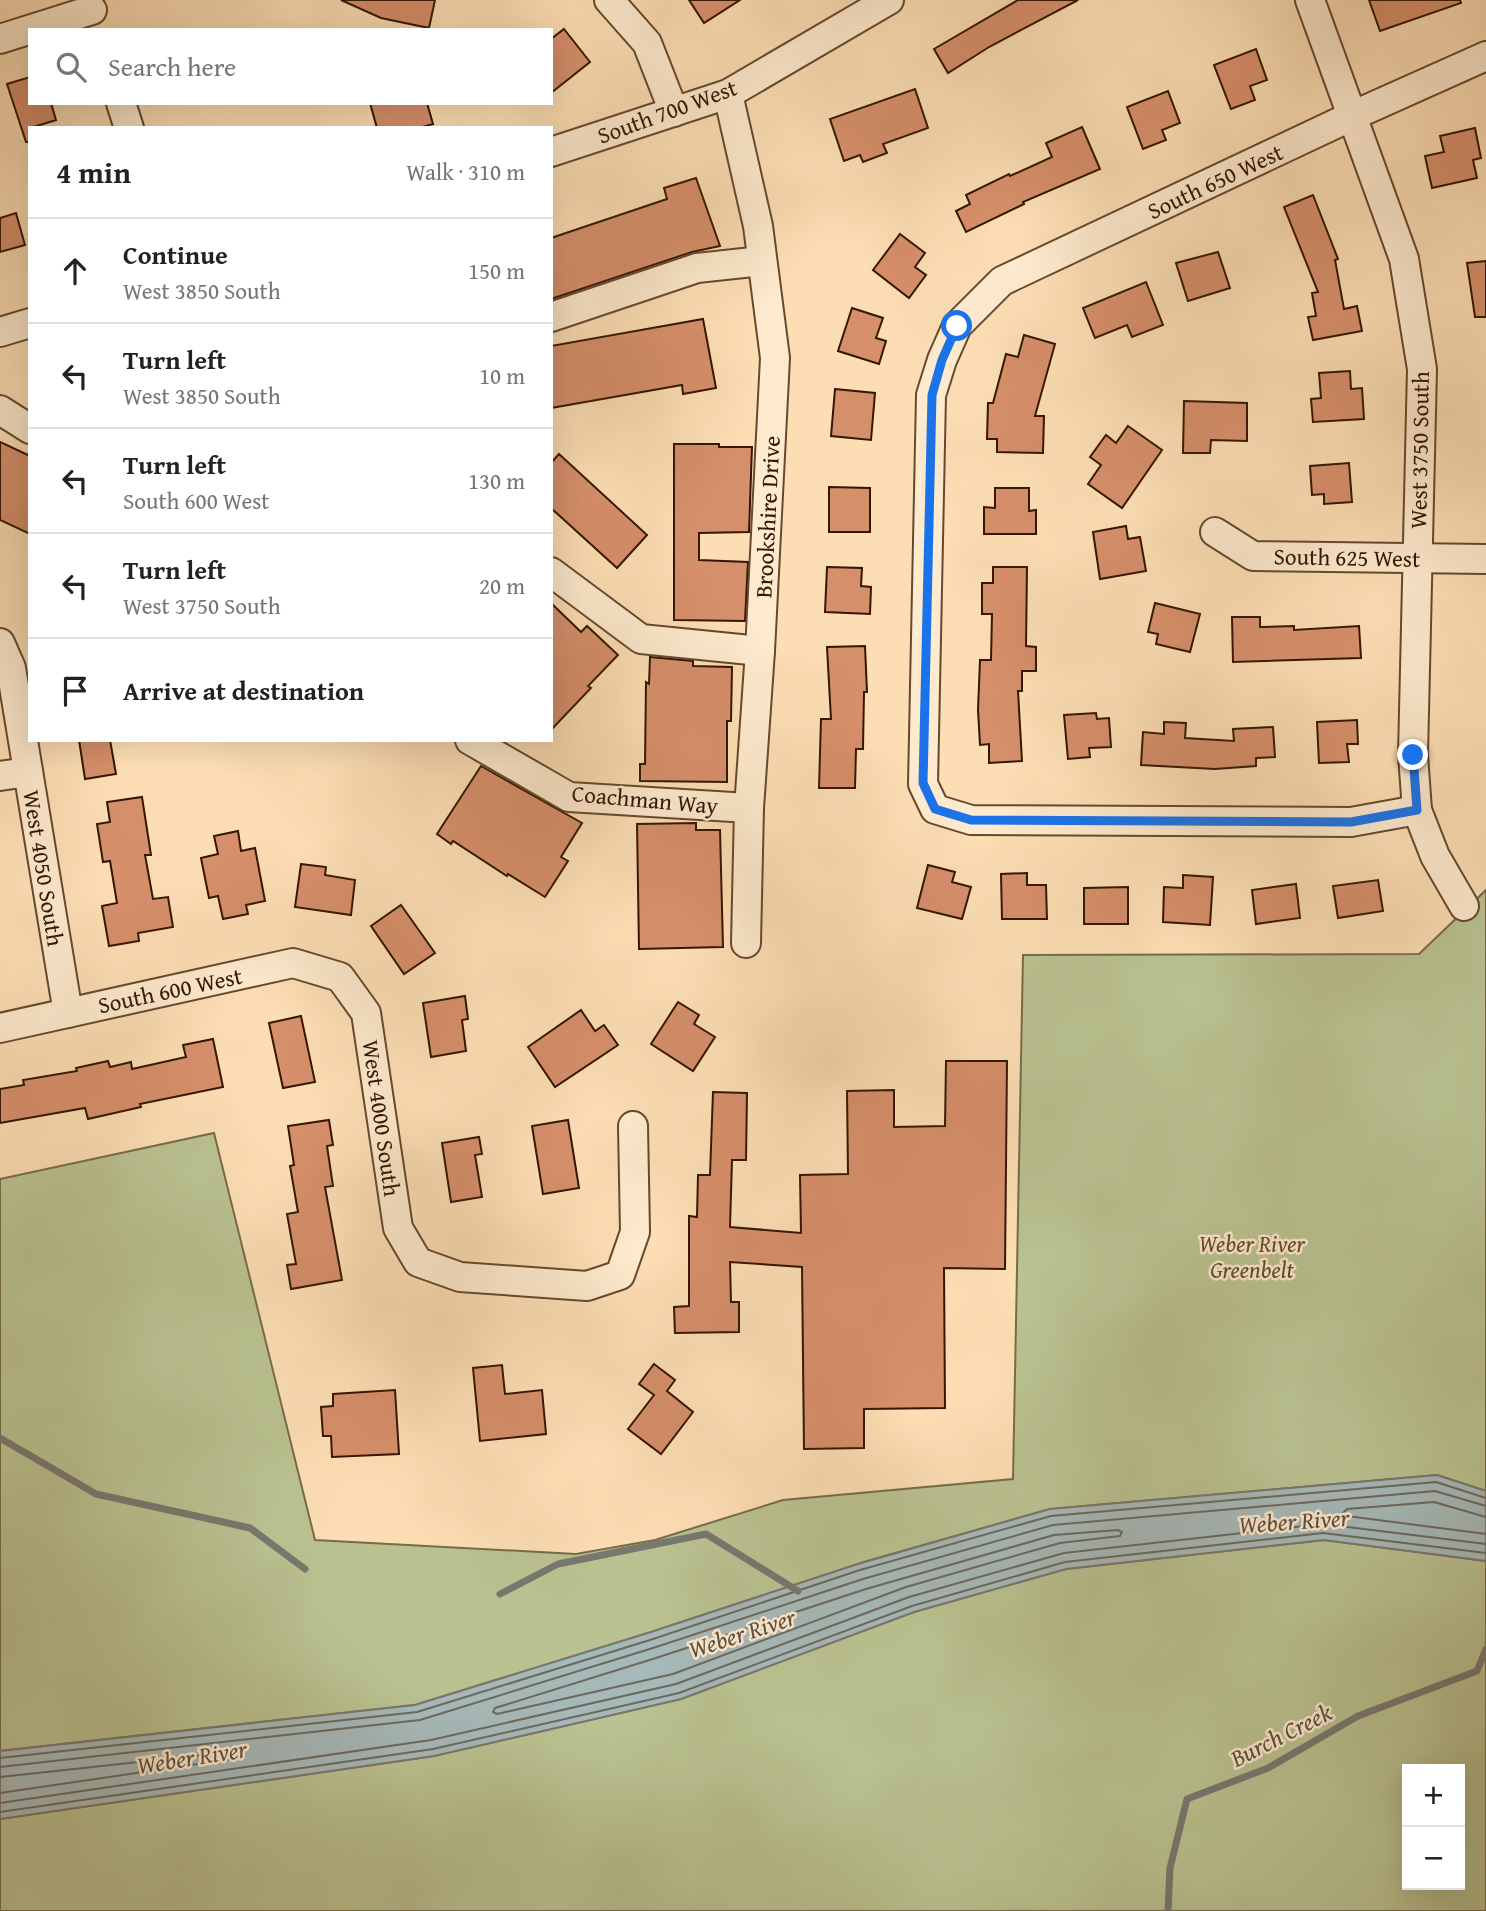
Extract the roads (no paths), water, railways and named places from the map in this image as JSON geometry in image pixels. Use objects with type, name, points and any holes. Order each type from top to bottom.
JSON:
[{"type":"street","points":[[609,0],[648,43],[674,112]]},
{"type":"street","name":"South 700 West","points":[[553,151],[728,94],[889,0]]},
{"type":"street","name":"West 3750 South","points":[[1310,0],[1405,259],[1422,369],[1413,755],[1417,810],[1435,856],[1464,906]]},
{"type":"street","points":[[39,28],[93,13]]},
{"type":"street","points":[[0,39],[28,31]]},
{"type":"street","name":"South 650 West","points":[[1417,810],[1351,822],[971,820],[935,809],[923,783],[932,395],[942,360],[957,326],[1002,281],[1486,56]]},
{"type":"street","name":"Brookshire Drive","points":[[728,94],[758,226],[775,358],[749,808],[746,943]]},
{"type":"street","points":[[122,105],[128,126]]},
{"type":"street","points":[[553,316],[697,268],[762,261]]},
{"type":"street","points":[[0,332],[28,324]]},
{"type":"street","points":[[0,410],[28,428]]},
{"type":"street","name":"South 625 West","points":[[1215,532],[1253,556],[1486,559]]},
{"type":"street","points":[[554,578],[641,639],[760,651]]},
{"type":"street","name":"West 4050 South","points":[[0,643],[12,668],[68,1013]]},
{"type":"street","name":"Coachman Way","points":[[473,742],[569,797],[749,808]]},
{"type":"street","points":[[0,776],[28,772]]},
{"type":"street","name":"South 600 West","points":[[0,1028],[293,963],[340,977]]},
{"type":"street","name":"West 4000 South","points":[[340,977],[366,1013],[398,1228],[418,1262],[460,1277],[587,1286],[620,1275],[635,1232],[632,1126]]},
{"type":"water","name":"Weber River","points":[[1437,1475],[1486,1491],[1486,1561],[1324,1540],[1066,1569],[914,1612],[681,1699],[434,1756],[0,1819],[0,1751],[415,1705],[858,1564],[1050,1509]]},
{"type":"waterway","points":[[0,1438],[96,1494],[250,1528],[305,1569]]},
{"type":"waterway","points":[[500,1594],[558,1564],[706,1534],[798,1591]]},
{"type":"waterway","name":"Burch Creek","points":[[1168,1911],[1170,1868],[1187,1799],[1268,1768],[1358,1716],[1477,1671],[1486,1649]]},
{"type":"park label","name":"Weber River Greenbelt","points":[[1252,1256]]}]
